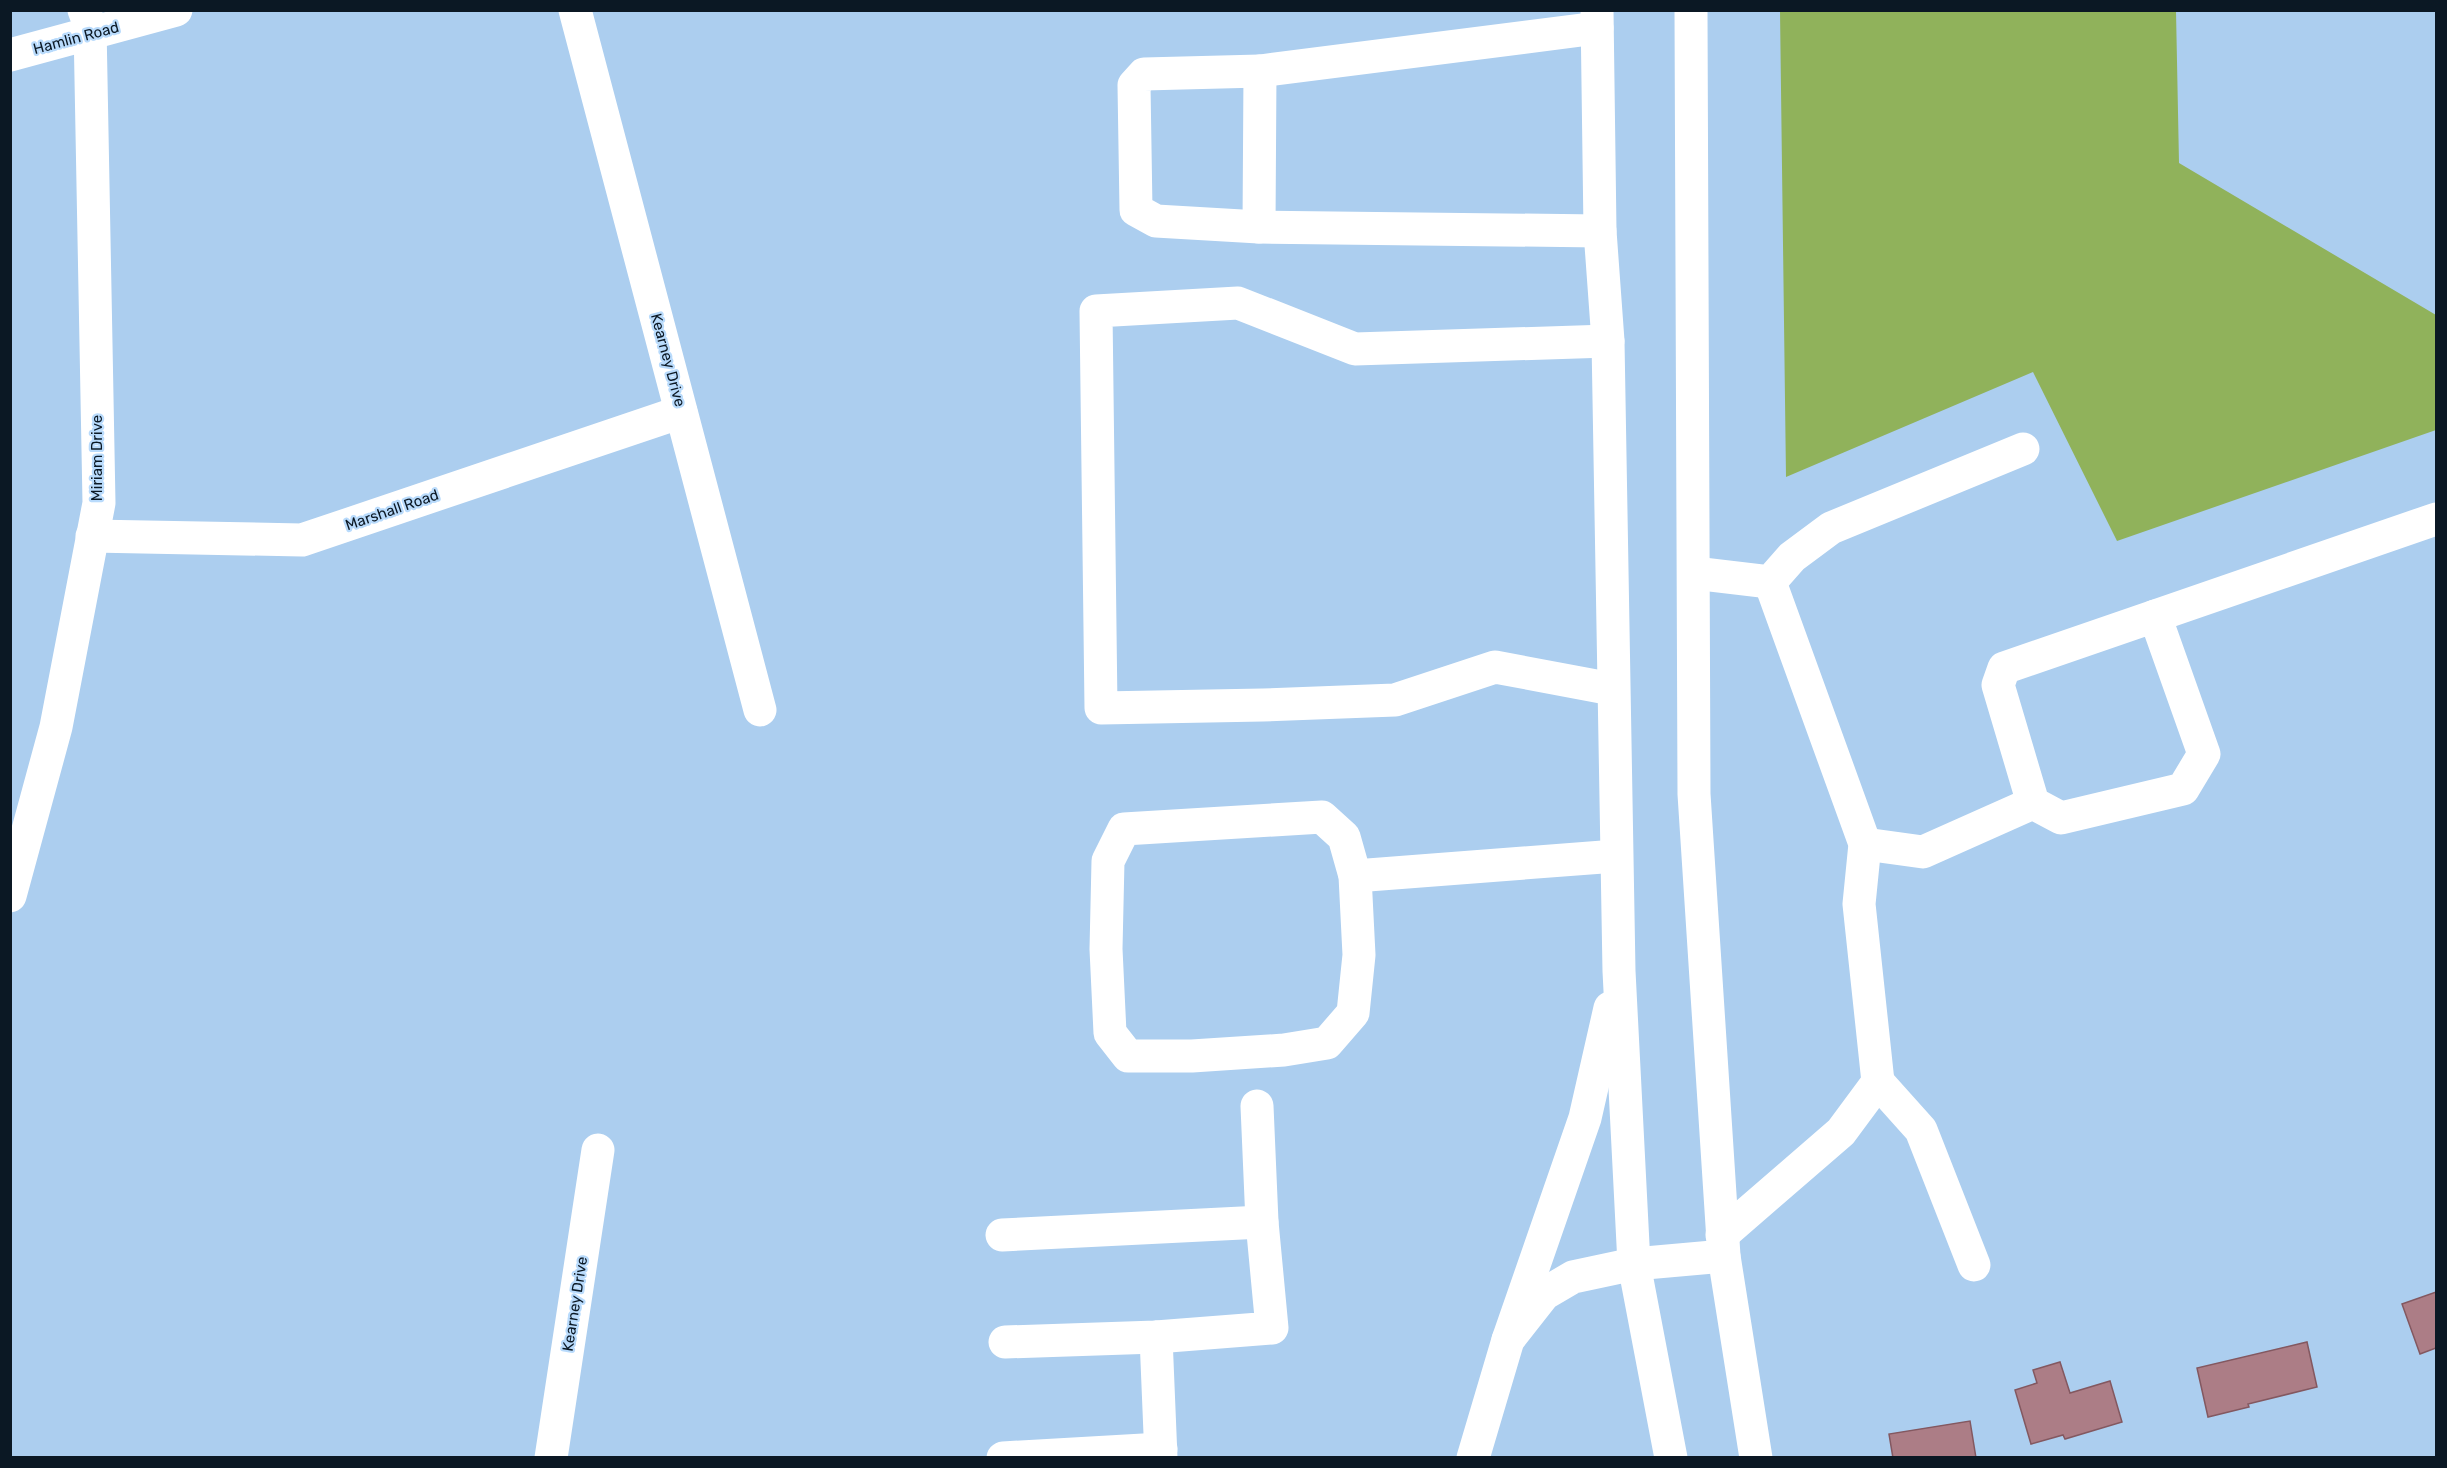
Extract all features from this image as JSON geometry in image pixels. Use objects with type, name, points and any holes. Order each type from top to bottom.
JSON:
[{"type":"main road","name":"Hamlin Road","points":[[10,55],[87,23],[176,10]]},
{"type":"main road","name":"Kearney Drive","points":[[575,10],[760,710]]},
{"type":"main road","points":[[1691,10],[1694,794],[1723,1246],[1756,1458]]},
{"type":"main road","points":[[1600,231],[1259,227],[1156,221],[1136,210],[1134,85],[1144,74],[1260,71],[1597,19],[1600,231],[1608,341],[1618,971],[1634,1264],[1671,1458]]},
{"type":"main road","name":"Miriam Drive","points":[[10,896],[16,855],[56,727],[99,503],[87,23]]},
{"type":"main road","points":[[1259,227],[1260,71]]},
{"type":"main road","points":[[1608,341],[1355,349],[1238,303],[1096,310],[1101,708],[1395,700],[1495,667],[1612,689]]},
{"type":"main road","name":"Marshall Road","points":[[92,536],[302,540],[681,412]]},
{"type":"main road","points":[[1770,582],[1792,557],[1831,528],[2023,449]]},
{"type":"main road","points":[[2155,616],[2204,754],[2183,789],[2061,818],[2033,804],[1998,685],[2004,668],[2436,519]]},
{"type":"main road","points":[[1694,573],[1770,582]]},
{"type":"main road","points":[[1770,582],[1865,844],[1859,904],[1878,1082],[1921,1130],[1974,1265]]},
{"type":"main road","points":[[1865,844],[1923,852],[2033,804]]},
{"type":"main road","points":[[1322,817],[1344,837],[1355,876],[1359,955],[1353,1013],[1327,1043],[1284,1050],[1192,1056],[1128,1056],[1110,1033],[1106,949],[1108,861],[1124,829],[1322,817]]},
{"type":"main road","points":[[1355,876],[1616,856]]},
{"type":"main road","points":[[1473,1458],[1508,1340],[1585,1118],[1618,971]]},
{"type":"main road","points":[[1508,1340],[1544,1294],[1557,1284],[1573,1277],[1723,1246],[1841,1132],[1878,1082]]},
{"type":"main road","points":[[1005,1341],[1156,1337],[1272,1328],[1262,1222],[1257,1106]]},
{"type":"main road","name":"Kearney Drive","points":[[551,1458],[598,1150]]},
{"type":"main road","points":[[1002,1235],[1262,1222]]},
{"type":"main road","points":[[1003,1458],[1161,1453],[1156,1337]]},
{"type":"green space","points":[[1780,11],[2176,11],[2179,163],[2436,315],[2436,430],[2117,541],[2033,372],[1786,477]]},
{"type":"building","points":[[2436,1292],[2436,1348],[2420,1354],[2402,1304]]},
{"type":"building","points":[[2307,1342],[2317,1387],[2248,1404],[2249,1407],[2208,1417],[2197,1368]]},
{"type":"building","points":[[2060,1362],[2070,1393],[2110,1381],[2122,1422],[2065,1439],[2063,1435],[2031,1444],[2015,1390],[2037,1383],[2033,1370]]},
{"type":"building","points":[[1970,1421],[1976,1458],[1893,1458],[1889,1434]]}]
